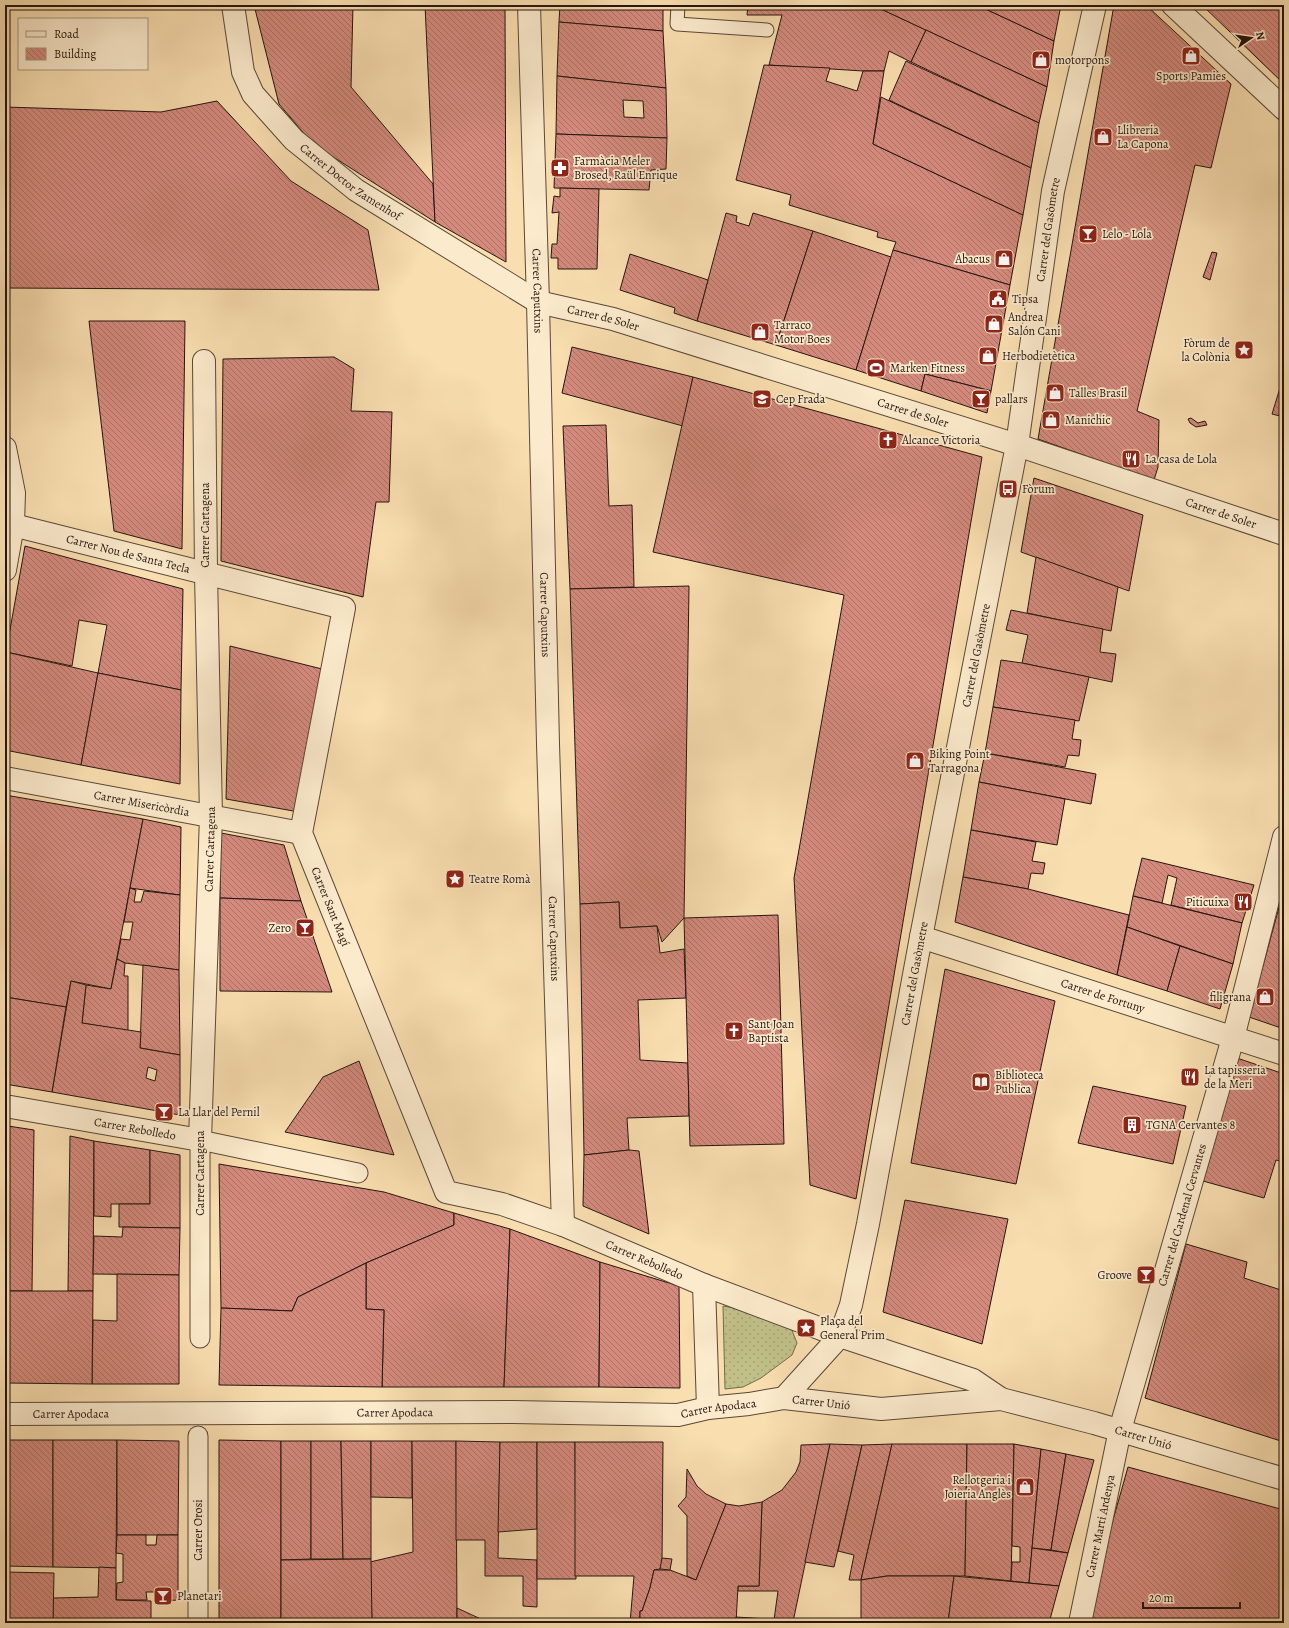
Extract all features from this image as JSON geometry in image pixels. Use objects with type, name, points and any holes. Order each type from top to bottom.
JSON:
[{"type":"street","name":"Carrer Doctor Zamenhof","points":[[234,5],[242,72],[252,94],[294,140],[356,190],[538,302]]},
{"type":"street","name":"Carrer Caputxins","points":[[529,5],[538,302],[548,752],[563,1225]]},
{"type":"street","name":"Carrer del Gasòmetre","points":[[840,1336],[851,1305],[868,1224],[921,937],[1017,445],[1053,191],[1095,5]]},
{"type":"street","points":[[1173,5],[1284,109]]},
{"type":"street","name":"Carrer de Soler","points":[[538,302],[613,319],[1017,445],[1284,534]]},
{"type":"street","name":"Carrer Cartagena","points":[[200,1338],[200,1140],[212,816],[206,573],[204,360]]},
{"type":"street","points":[[5,448],[14,493],[9,524],[5,570]]},
{"type":"street","name":"Carrer Nou de Santa Tecla","points":[[9,524],[344,608],[301,833]]},
{"type":"street","name":"Carrer Misericòrdia","points":[[5,778],[301,833]]},
{"type":"street","name":"Carrer Sant Magí","points":[[301,833],[446,1192]]},
{"type":"street","name":"Carrer del Cardenal Cervantes","points":[[1120,1430],[1233,1038],[1284,836]]},
{"type":"street","name":"Carrer de Fortuny","points":[[921,937],[1284,1054]]},
{"type":"street","name":"Carrer Rebolledo","points":[[5,1106],[200,1140],[358,1173]]},
{"type":"street","name":"Carrer Rebolledo","points":[[446,1192],[502,1204],[563,1225],[704,1285],[840,1336]]},
{"type":"street","points":[[704,1285],[708,1408]]},
{"type":"street","points":[[784,1398],[840,1336]]},
{"type":"street","name":"Carrer Unió","points":[[840,1336],[973,1380],[1001,1399]]},
{"type":"street","name":"Carrer Unió","points":[[784,1398],[881,1409],[1001,1399],[1120,1430],[1284,1479]]},
{"type":"street","name":"Carrer Apodaca","points":[[5,1414],[513,1412],[678,1415],[708,1408],[749,1404],[784,1398]]},
{"type":"street","name":"Carrer Marti Ardenya","points":[[1080,1623],[1120,1430]]},
{"type":"street","name":"Carrer Orosi","points":[[198,1436],[198,1623]]},
{"type":"lane","points":[[678,5],[677,24],[767,30]]},
{"type":"shaded area","points":[[723,1306],[749,1312],[791,1328],[797,1343],[792,1355],[761,1378],[743,1387],[725,1389]]},
{"type":"building","points":[[254,5],[353,5],[351,87],[433,184],[435,222],[313,144],[279,104]]},
{"type":"building","points":[[425,5],[505,5],[506,262],[435,222]]},
{"type":"building","points":[[560,5],[663,5],[663,31],[559,22]]},
{"type":"building","points":[[748,5],[883,5],[881,9],[926,30],[911,62],[889,51],[884,71],[769,65],[782,15],[747,15]]},
{"type":"building","points":[[883,5],[977,5],[1054,41],[1047,87],[881,9]]},
{"type":"building","points":[[977,5],[1061,5],[1054,41]]},
{"type":"building","points":[[1114,5],[1146,5],[1231,84],[1211,168],[1195,165],[1137,411],[1159,420],[1158,467],[1154,480],[1038,439]]},
{"type":"building","points":[[1202,5],[1284,5],[1284,84]]},
{"type":"building","points":[[559,22],[663,31],[666,88],[557,76]]},
{"type":"building","points":[[926,30],[1047,87],[1039,123],[911,62]]},
{"type":"building","points":[[906,61],[1039,123],[1031,168],[889,100]]},
{"type":"building","points":[[764,65],[830,68],[826,81],[857,91],[863,71],[884,71],[873,144],[1023,215],[1010,285],[893,250],[896,242],[877,237],[878,232],[789,205],[791,195],[736,180]]},
{"type":"building","points":[[557,76],[666,88],[667,138],[556,134]],"holes":[[[623,100],[643,101],[644,118],[624,117]]]},
{"type":"building","points":[[881,97],[1031,168],[1023,215],[873,144]]},
{"type":"building","points":[[217,101],[291,181],[368,230],[379,290],[5,288],[5,107],[161,112]]},
{"type":"building","points":[[556,134],[667,138],[666,169],[651,170],[649,190],[554,188]]},
{"type":"building","points":[[560,188],[599,189],[597,269],[558,269],[558,258],[551,258],[552,244],[557,244],[559,212],[552,213],[554,196],[560,197]]},
{"type":"building","points":[[726,213],[737,216],[736,222],[749,226],[753,213],[813,231],[776,345],[697,321]]},
{"type":"building","points":[[813,231],[891,257],[856,370],[776,345]]},
{"type":"building","points":[[893,250],[1010,285],[991,391],[925,374],[921,391],[856,370]]},
{"type":"building","points":[[1212,252],[1217,253],[1210,280],[1203,277]]},
{"type":"building","points":[[630,254],[708,280],[697,321],[674,313],[675,308],[620,290]]},
{"type":"building","points":[[89,321],[185,321],[182,549],[114,531]]},
{"type":"building","points":[[572,347],[693,377],[683,426],[562,393]]},
{"type":"building","points":[[334,357],[354,369],[351,411],[392,412],[389,502],[376,502],[363,597],[221,561],[223,359]]},
{"type":"building","points":[[925,374],[991,391],[987,413],[921,391]]},
{"type":"building","points":[[1284,375],[1284,417],[1272,414]]},
{"type":"building","points":[[693,377],[982,457],[856,1199],[810,1185],[794,878],[844,595],[653,552]]},
{"type":"building","points":[[1191,418],[1198,423],[1205,421],[1207,425],[1196,427],[1190,423],[1188,419]]},
{"type":"building","points":[[606,425],[609,506],[632,505],[634,587],[570,589],[563,426]]},
{"type":"building","points":[[1034,478],[1143,515],[1129,591],[1021,552]]},
{"type":"building","points":[[25,546],[183,589],[181,690],[98,673],[107,625],[79,620],[72,666],[6,652]]},
{"type":"building","points":[[1036,557],[1118,587],[1111,631],[1027,613]]},
{"type":"building","points":[[689,586],[684,918],[662,942],[657,926],[620,928],[619,902],[580,904],[570,589]]},
{"type":"building","points":[[1011,610],[1103,629],[1100,652],[1116,654],[1112,682],[1022,663],[1028,635],[1006,630]]},
{"type":"building","points":[[230,646],[322,669],[299,812],[226,799]]},
{"type":"building","points":[[6,652],[98,673],[81,765],[5,750]]},
{"type":"building","points":[[1001,660],[1089,677],[1079,721],[993,707]]},
{"type":"building","points":[[98,673],[181,690],[180,784],[81,765]]},
{"type":"building","points":[[993,707],[1075,720],[1072,739],[1081,740],[1079,756],[1068,755],[1065,767],[985,753]]},
{"type":"building","points":[[985,753],[1096,774],[1091,804],[979,782]]},
{"type":"building","points":[[979,782],[1065,799],[1057,845],[971,830]]},
{"type":"building","points":[[5,795],[143,819],[111,989],[71,981],[66,1007],[5,997]]},
{"type":"building","points":[[143,819],[181,827],[180,895],[130,888]]},
{"type":"building","points":[[971,830],[1036,842],[1032,861],[1045,863],[1043,874],[1031,873],[1028,889],[963,877]]},
{"type":"building","points":[[221,833],[284,845],[301,901],[220,898]]},
{"type":"building","points":[[1142,858],[1254,885],[1242,923],[1171,905],[1177,878],[1168,875],[1162,903],[1133,896]]},
{"type":"building","points":[[963,877],[1028,889],[1129,915],[1117,975],[955,922]]},
{"type":"building","points":[[130,888],[136,890],[134,902],[141,902],[144,891],[180,895],[179,970],[125,963],[117,959],[121,939],[130,940],[133,922],[124,922]]},
{"type":"building","points":[[1284,889],[1284,1029],[1249,1017]]},
{"type":"building","points":[[1133,896],[1242,923],[1233,964],[1127,927]]},
{"type":"building","points":[[220,898],[301,901],[332,992],[220,991]]},
{"type":"building","points":[[619,902],[620,928],[657,926],[660,953],[684,949],[686,998],[638,1000],[640,1060],[688,1063],[689,1116],[627,1118],[629,1150],[584,1155],[580,904]]},
{"type":"building","name":"Sant Joan Baptista","points":[[778,915],[784,1144],[690,1146],[684,918]]},
{"type":"building","points":[[1127,927],[1180,946],[1167,991],[1117,975]]},
{"type":"building","points":[[1180,946],[1233,964],[1220,1009],[1167,991]]},
{"type":"building","points":[[117,959],[125,963],[124,976],[128,976],[128,1031],[82,1023],[86,985],[111,989]]},
{"type":"building","points":[[143,965],[179,970],[180,1055],[140,1048]]},
{"type":"building","name":"Biblioteca Publica","points":[[945,969],[1055,1001],[1016,1184],[911,1163]]},
{"type":"building","points":[[71,981],[86,985],[82,1023],[141,1032],[140,1048],[180,1055],[180,1115],[52,1092]],"holes":[[[148,1067],[157,1070],[155,1081],[146,1078]]]},
{"type":"building","points":[[5,997],[66,1007],[52,1092],[5,1084]]},
{"type":"building","points":[[1237,1058],[1284,1074],[1284,1162],[1276,1160],[1264,1198],[1203,1181]]},
{"type":"building","points":[[359,1061],[394,1155],[285,1132],[323,1077]]},
{"type":"building","name":"TGNA Cervantes 8","points":[[1093,1086],[1186,1106],[1173,1164],[1078,1143]]},
{"type":"building","points":[[5,1125],[8,1126],[7,1195],[5,1195]]},
{"type":"building","points":[[8,1126],[34,1130],[32,1291],[7,1291]]},
{"type":"building","points":[[70,1136],[94,1141],[93,1291],[68,1291]]},
{"type":"building","points":[[94,1141],[150,1150],[150,1204],[111,1204],[111,1217],[94,1216]]},
{"type":"building","points":[[150,1150],[180,1155],[180,1228],[119,1227],[119,1204],[150,1204]]},
{"type":"building","points":[[629,1150],[639,1151],[649,1234],[583,1206],[584,1155]]},
{"type":"building","points":[[219,1164],[384,1192],[454,1213],[454,1225],[366,1263],[298,1297],[292,1311],[221,1308]]},
{"type":"building","points":[[905,1200],[1008,1219],[982,1344],[883,1312]]},
{"type":"building","points":[[454,1213],[510,1229],[504,1387],[382,1387],[384,1310],[366,1309],[366,1263],[454,1225]]},
{"type":"building","points":[[123,1227],[180,1228],[179,1275],[93,1274],[94,1236],[122,1237]]},
{"type":"building","points":[[510,1229],[600,1262],[599,1387],[504,1387]]},
{"type":"building","points":[[1186,1244],[1247,1262],[1244,1278],[1284,1291],[1284,1442],[1145,1398]]},
{"type":"building","points":[[600,1262],[679,1286],[680,1388],[599,1387]]},
{"type":"building","points":[[366,1263],[366,1309],[384,1310],[382,1387],[219,1385],[221,1308],[292,1311],[298,1297]]},
{"type":"building","points":[[117,1274],[179,1275],[179,1384],[92,1384],[93,1320],[117,1321]]},
{"type":"building","points":[[5,1289],[7,1289],[7,1352],[5,1352]]},
{"type":"building","points":[[7,1291],[93,1291],[92,1384],[6,1383]]},
{"type":"building","points":[[5,1440],[53,1440],[53,1567],[5,1566]]},
{"type":"building","points":[[53,1440],[117,1440],[116,1568],[53,1567]]},
{"type":"building","points":[[117,1440],[179,1441],[178,1535],[117,1535]]},
{"type":"building","points":[[219,1440],[281,1441],[281,1623],[219,1623]]},
{"type":"building","points":[[281,1441],[311,1441],[311,1559],[281,1560]]},
{"type":"building","points":[[311,1441],[341,1441],[343,1559],[311,1559]]},
{"type":"building","points":[[341,1441],[371,1441],[371,1559],[343,1559]]},
{"type":"building","points":[[371,1441],[412,1441],[412,1498],[371,1497]]},
{"type":"building","points":[[412,1441],[456,1441],[457,1623],[372,1623],[370,1562],[413,1552]]},
{"type":"building","points":[[456,1441],[500,1442],[498,1558],[537,1560],[537,1607],[523,1606],[523,1576],[485,1576],[485,1540],[456,1540]]},
{"type":"building","points":[[500,1442],[537,1442],[537,1529],[498,1532]]},
{"type":"building","points":[[537,1442],[575,1442],[576,1579],[537,1579]]},
{"type":"building","points":[[575,1442],[663,1442],[662,1563],[660,1569],[654,1570],[650,1588],[642,1611],[640,1611],[640,1623],[630,1623],[634,1576],[575,1576]]},
{"type":"building","points":[[830,1444],[793,1622],[774,1620],[778,1591],[738,1591],[738,1586],[759,1586],[762,1502],[782,1490],[796,1472],[800,1462],[801,1445]]},
{"type":"building","points":[[830,1444],[862,1445],[834,1567],[805,1562]]},
{"type":"building","points":[[892,1444],[861,1580],[849,1580],[854,1555],[838,1551],[862,1445]]},
{"type":"building","points":[[892,1444],[967,1444],[965,1576],[887,1576],[861,1580]]},
{"type":"building","points":[[967,1444],[1014,1444],[1011,1581],[965,1576]]},
{"type":"building","points":[[1014,1444],[1041,1449],[1029,1583],[1011,1581],[1012,1562],[1020,1562],[1020,1547],[1012,1546]]},
{"type":"building","points":[[1041,1449],[1066,1454],[1051,1550],[1032,1548]]},
{"type":"building","points":[[1066,1454],[1094,1460],[1068,1553],[1051,1550]]},
{"type":"building","points":[[1128,1467],[1284,1510],[1284,1623],[1084,1623]]},
{"type":"building","points":[[687,1469],[697,1486],[706,1494],[726,1504],[696,1580],[687,1576],[687,1516],[678,1506],[686,1497]]},
{"type":"building","points":[[762,1502],[759,1586],[738,1586],[736,1623],[640,1623],[640,1611],[642,1611],[650,1588],[654,1570],[670,1570],[696,1580],[726,1504],[739,1506]]},
{"type":"building","points":[[117,1535],[146,1535],[146,1545],[156,1545],[157,1535],[178,1535],[178,1600],[160,1601],[160,1592],[146,1592],[147,1600],[116,1600],[117,1583],[123,1582],[123,1554],[116,1553]]},
{"type":"building","points":[[1032,1548],[1068,1553],[1059,1586],[1029,1583]]},
{"type":"building","points":[[662,1558],[672,1559],[670,1570],[660,1569]]},
{"type":"building","points":[[371,1559],[372,1623],[281,1623],[281,1560]]},
{"type":"building","points":[[99,1567],[116,1568],[116,1600],[151,1601],[151,1623],[53,1623],[53,1598],[98,1597]]},
{"type":"building","points":[[5,1572],[54,1573],[53,1623],[5,1623]]},
{"type":"building","points":[[887,1576],[954,1576],[948,1623],[861,1623],[861,1580]]},
{"type":"building","points":[[954,1576],[1059,1586],[1049,1623],[948,1623]]},
{"type":"building","points":[[457,1608],[483,1620],[543,1623],[457,1623]]},
{"type":"building","points":[[736,1617],[784,1620],[784,1623],[736,1623]]},
{"type":"place","name":"Sports Pamies","points":[[1191,56]]},
{"type":"place","name":"motorpons","points":[[1041,60]]},
{"type":"place","name":"Llibreria La Capona","points":[[1103,137]]},
{"type":"place","name":"Farmàcia Meler Brosed, Raül Enrique","points":[[560,168]]},
{"type":"place","name":"Lelo - Lola","points":[[1088,234]]},
{"type":"place","name":"Abacus","points":[[1004,259]]},
{"type":"place","name":"Tipsa","points":[[998,299]]},
{"type":"place","name":"Andrea Salón Cani","points":[[994,324]]},
{"type":"place","name":"Tarraco Motor Boes","points":[[760,332]]},
{"type":"place","name":"Fòrum de la Colònia","points":[[1244,350]]},
{"type":"place","name":"Herbodietètica","points":[[988,356]]},
{"type":"place","name":"Marken Fitness","points":[[876,368]]},
{"type":"place","name":"Talles Brasil","points":[[1055,393]]},
{"type":"place","name":"Cep Frada","points":[[762,399]]},
{"type":"place","name":"pallars","points":[[981,399]]},
{"type":"place","name":"Manichic","points":[[1051,420]]},
{"type":"place","name":"Alcance Victoria","points":[[888,440]]},
{"type":"place","name":"La casa de Lola","points":[[1131,459]]},
{"type":"place","name":"Fòrum","points":[[1008,489]]},
{"type":"place","name":"Biking Point Tarragona","points":[[915,761]]},
{"type":"place","name":"Teatre Romà","points":[[455,879]]},
{"type":"place","name":"Piticuixa","points":[[1243,902]]},
{"type":"place","name":"Zero","points":[[305,928]]},
{"type":"place","name":"filigrana","points":[[1265,997]]},
{"type":"place","name":"Sant Joan Baptista","points":[[734,1031]]},
{"type":"place","name":"La tapisseria de la Meri","points":[[1190,1077]]},
{"type":"place","name":"Biblioteca Publica","points":[[981,1082]]},
{"type":"place","name":"La Llar del Pernil","points":[[164,1112]]},
{"type":"place","name":"TGNA Cervantes 8","points":[[1132,1125]]},
{"type":"place","name":"Groove","points":[[1146,1275]]},
{"type":"place","name":"Plaça del General Prim","points":[[806,1328]]},
{"type":"place","name":"Rellotgeria i Joieria Anglès","points":[[1025,1487]]},
{"type":"place","name":"Planetari","points":[[163,1596]]}]
